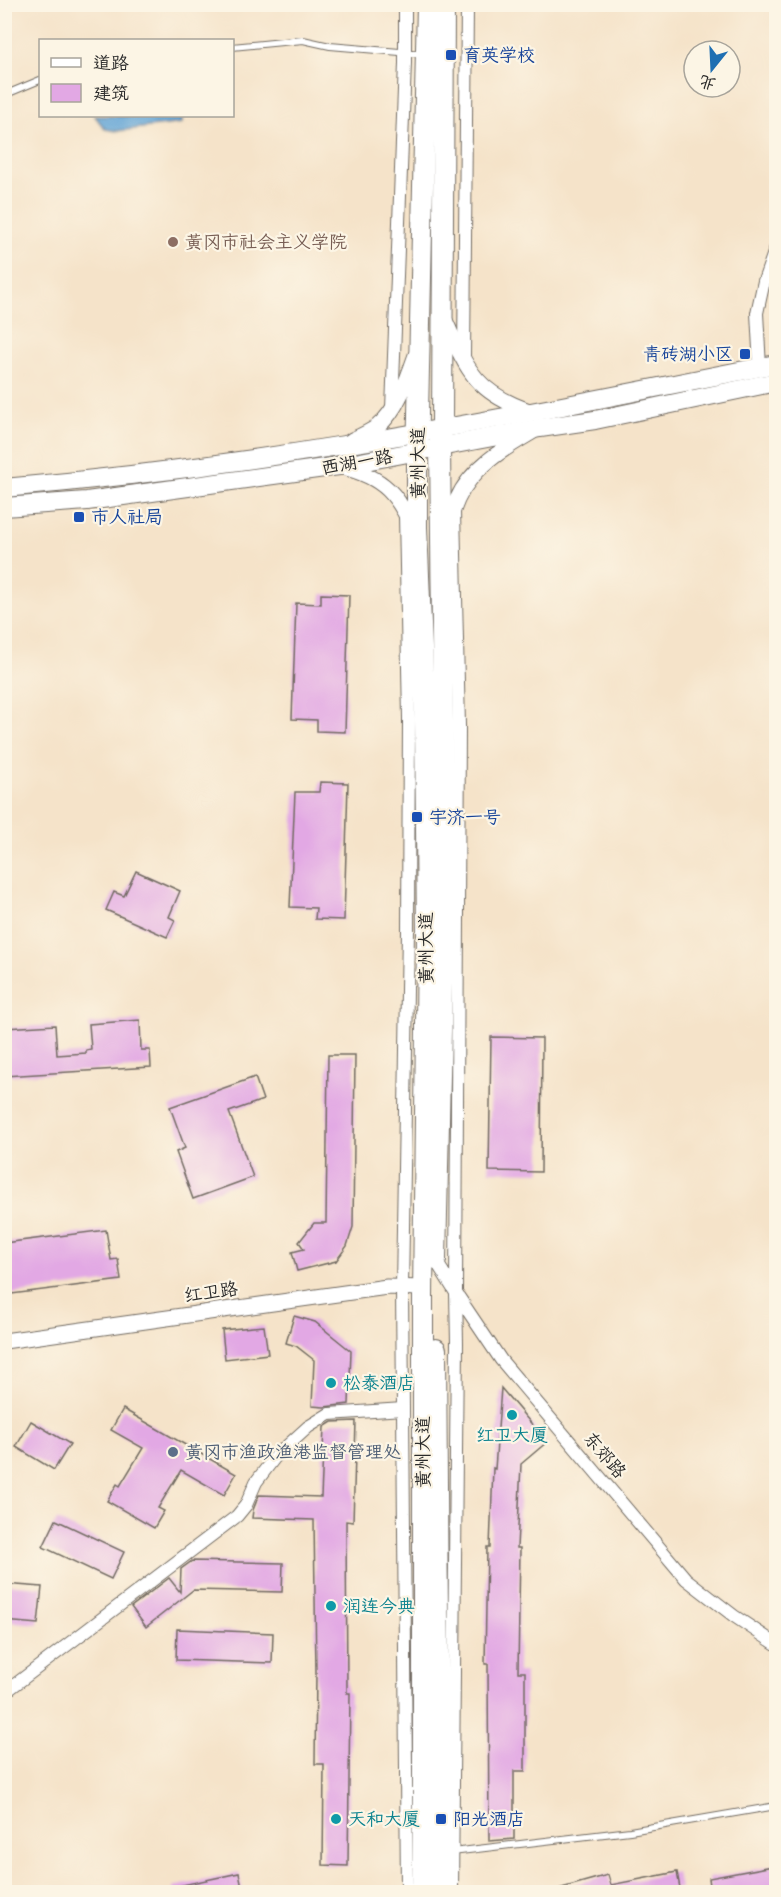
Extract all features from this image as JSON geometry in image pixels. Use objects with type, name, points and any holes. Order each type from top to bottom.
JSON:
[{"type":"main road","name":"黄州大道","points":[[423,1893],[423,1288],[427,933],[425,721],[418,543],[418,442],[427,4]]},
{"type":"main road","name":"黄州大道","points":[[440,1893],[436,1262],[443,937],[441,437],[444,4]]},
{"type":"main road","name":"西湖一路","points":[[4,507],[87,501],[339,466],[418,442],[536,420],[769,365]]},
{"type":"main road","name":"西湖一路","points":[[536,420],[595,420],[777,382]]},
{"type":"main road","name":"西湖一路","points":[[4,488],[98,479],[339,446],[418,442]]},
{"type":"street","points":[[392,409],[405,4]]},
{"type":"street","points":[[464,360],[467,4]]},
{"type":"street","points":[[769,365],[757,313],[764,281],[777,247]]},
{"type":"street","points":[[441,541],[458,498],[479,469],[509,446],[536,420],[487,391],[472,374],[442,314]]},
{"type":"street","points":[[339,446],[375,429],[384,422],[403,390],[420,347]]},
{"type":"street","points":[[339,466],[361,471],[377,480],[395,495],[405,511],[418,543]]},
{"type":"street","points":[[452,1893],[457,1367],[459,726],[454,508]]},
{"type":"street","points":[[405,511],[409,719],[402,1288],[407,1893]]},
{"type":"street","name":"东郊路","points":[[436,1262],[501,1360],[686,1579],[734,1616],[777,1644]]},
{"type":"street","name":"红卫路","points":[[4,1341],[387,1287],[423,1288]]},
{"type":"street","points":[[4,1693],[237,1516],[246,1505],[256,1482],[275,1457],[308,1427],[329,1414],[403,1409]]},
{"type":"lane","points":[[234,47],[303,40],[330,46],[426,54]]},
{"type":"lane","points":[[4,95],[39,80]]},
{"type":"lane","points":[[452,1852],[630,1831],[777,1806]]},
{"type":"water","points":[[96,117],[182,117],[182,123],[117,131],[105,129]]},
{"type":"building","points":[[321,594],[349,595],[345,732],[317,731],[317,720],[292,719],[296,603],[321,604]]},
{"type":"building","points":[[320,782],[348,783],[344,920],[315,919],[316,908],[290,907],[295,792],[319,792]]},
{"type":"building","points":[[136,871],[180,891],[169,917],[175,920],[167,937],[106,910],[114,892],[124,896]]},
{"type":"building","points":[[140,1020],[141,1050],[150,1050],[151,1067],[4,1076],[4,1054],[7,1054],[5,1028],[55,1025],[57,1055],[86,1053],[86,1050],[91,1049],[89,1024]]},
{"type":"building","points":[[491,1037],[542,1038],[541,1172],[489,1171]]},
{"type":"building","points":[[328,1055],[355,1055],[353,1227],[347,1246],[336,1261],[297,1271],[292,1252],[304,1249],[299,1242],[314,1223],[326,1223]]},
{"type":"building","points":[[255,1077],[263,1100],[229,1112],[253,1177],[193,1199],[176,1152],[185,1148],[170,1107]]},
{"type":"building","points":[[106,1230],[111,1260],[118,1259],[121,1280],[4,1295],[4,1243]]},
{"type":"building","name":"松泰酒店","points":[[294,1316],[315,1322],[351,1351],[349,1404],[312,1406],[314,1360],[296,1346],[286,1343]]},
{"type":"building","points":[[264,1326],[268,1354],[225,1359],[222,1330]]},
{"type":"building","points":[[501,1388],[547,1442],[521,1464],[517,1548],[520,1548],[518,1672],[525,1672],[525,1771],[514,1771],[514,1839],[489,1841],[488,1664],[485,1664],[487,1547],[490,1547],[493,1468],[495,1469]]},
{"type":"building","points":[[123,1409],[236,1474],[224,1495],[181,1470],[158,1508],[164,1511],[154,1528],[107,1501],[117,1484],[120,1486],[143,1448],[111,1430]]},
{"type":"building","points":[[31,1421],[70,1444],[54,1470],[16,1447]]},
{"type":"building","points":[[356,1421],[353,1522],[346,1521],[347,1693],[350,1693],[348,1866],[323,1865],[324,1764],[315,1764],[314,1520],[252,1518],[259,1495],[321,1497],[324,1427],[332,1422]]},
{"type":"building","points":[[56,1520],[124,1552],[111,1579],[43,1547]]},
{"type":"building","points":[[192,1561],[283,1563],[282,1592],[193,1590],[146,1627],[131,1607],[169,1578],[180,1592],[181,1569]]},
{"type":"building","points":[[4,1584],[42,1587],[38,1624],[4,1621]]},
{"type":"building","points":[[177,1629],[273,1633],[272,1663],[176,1660]]},
{"type":"building","points":[[773,1866],[777,1893],[711,1893],[709,1878]]},
{"type":"building","points":[[677,1872],[680,1888],[655,1893],[558,1893],[558,1889],[608,1875],[611,1885]]},
{"type":"building","points":[[239,1873],[243,1893],[173,1893],[173,1887]]},
{"type":"place","name":"育英学校","points":[[451,55]]},
{"type":"place","name":"黄冈市社会主义学院","points":[[173,242]]},
{"type":"place","name":"青砖湖小区","points":[[745,354]]},
{"type":"place","name":"市人社局","points":[[79,517]]},
{"type":"place","name":"宇济一号","points":[[417,817]]},
{"type":"place","name":"松泰酒店","points":[[331,1383]]},
{"type":"place","name":"红卫大厦","points":[[512,1415]]},
{"type":"place","name":"黄冈市渔政渔港监督管理处","points":[[173,1452]]},
{"type":"place","name":"润连今典","points":[[331,1606]]},
{"type":"place","name":"天和大厦","points":[[336,1819]]},
{"type":"place","name":"阳光酒店","points":[[441,1819]]}]
